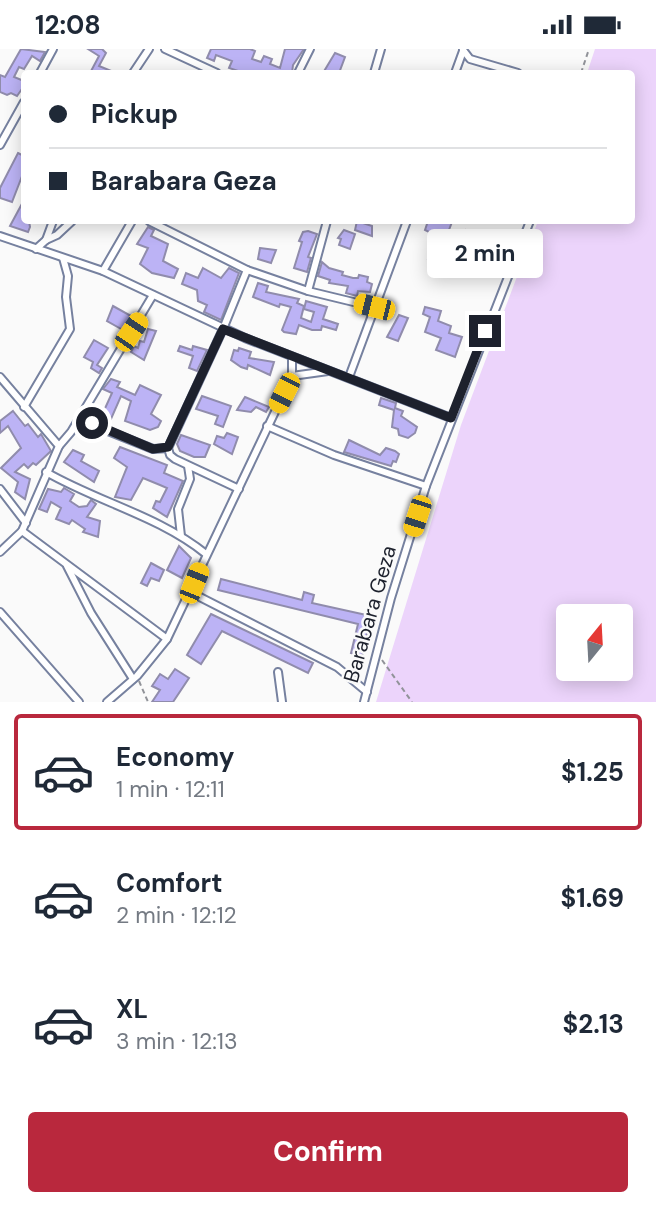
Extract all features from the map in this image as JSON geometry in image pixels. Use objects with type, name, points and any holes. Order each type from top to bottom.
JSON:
[{"type":"street","points":[[42,70],[53,49]]},
{"type":"street","points":[[135,70],[149,49]]},
{"type":"street","points":[[165,49],[205,70]]},
{"type":"street","points":[[300,70],[310,49]]},
{"type":"street","points":[[375,70],[381,49]]},
{"type":"street","points":[[464,49],[470,59]]},
{"type":"street","points":[[456,70],[464,49]]},
{"type":"street","points":[[459,63],[470,59],[508,70]]},
{"type":"street","points":[[0,145],[21,107]]},
{"type":"street","points":[[46,240],[52,224]]},
{"type":"street","points":[[36,249],[69,224]]},
{"type":"street","points":[[103,271],[130,224]]},
{"type":"street","points":[[155,224],[247,270],[308,291],[374,307]]},
{"type":"street","points":[[308,291],[325,224]]},
{"type":"street","points":[[349,377],[406,224]]},
{"type":"street","name":"Barabara Geza","points":[[364,702],[391,598],[426,486],[529,224]]},
{"type":"street","points":[[0,247],[3,237],[103,271],[223,329],[451,418]]},
{"type":"street","points":[[24,407],[70,329],[66,297],[68,276],[63,258]]},
{"type":"street","points":[[239,489],[170,455],[168,447],[223,329],[247,270]]},
{"type":"street","points":[[0,552],[22,531],[59,446],[153,295]]},
{"type":"street","points":[[107,702],[135,678],[167,639],[292,376],[295,366],[292,357]]},
{"type":"street","points":[[292,376],[332,371]]},
{"type":"street","points":[[0,377],[59,446]]},
{"type":"street","points":[[78,419],[153,449],[168,447]]},
{"type":"street","points":[[267,426],[334,455],[426,486]]},
{"type":"street","points":[[181,536],[178,509],[190,479],[187,464]]},
{"type":"street","points":[[46,472],[181,536],[206,554]]},
{"type":"street","points":[[0,489],[26,523]]},
{"type":"street","points":[[22,531],[167,639]]},
{"type":"street","points":[[66,564],[91,613],[135,678]]},
{"type":"street","points":[[190,592],[337,667],[367,692]]},
{"type":"street","points":[[0,612],[79,702]]},
{"type":"street","points":[[278,672],[282,702]]},
{"type":"path","points":[[583,70],[589,49]]},
{"type":"path","points":[[377,653],[408,692],[412,702]]},
{"type":"path","points":[[135,678],[148,702]]},
{"type":"shaded area","points":[[595,49],[656,49],[656,702],[376,702],[461,425],[537,224],[635,224],[635,70],[588,70]]},
{"type":"building","points":[[21,49],[45,52],[40,61],[32,56],[24,69],[19,67],[14,77],[21,80],[21,90],[17,96],[0,92],[0,75],[5,77]]},
{"type":"building","points":[[88,49],[102,49],[106,53],[99,66],[109,70],[92,70],[99,56]]},
{"type":"building","points":[[211,49],[250,49],[255,51],[252,59],[261,62],[264,56],[272,59],[270,64],[280,68],[285,49],[304,49],[292,70],[235,70],[229,68],[232,61],[216,55],[214,61],[207,58]]},
{"type":"building","points":[[335,53],[345,57],[340,70],[325,70]]},
{"type":"building","points":[[18,153],[21,154],[21,179],[12,202],[0,198],[0,188]]},
{"type":"building","points":[[21,206],[21,224],[30,224],[28,232],[10,226]]},
{"type":"building","points":[[356,224],[372,226],[372,236],[355,230]]},
{"type":"building","points":[[427,224],[451,224],[447,235],[442,234],[441,238],[425,230]]},
{"type":"building","points":[[148,227],[154,230],[151,236],[168,244],[163,261],[178,269],[174,278],[152,273],[140,264],[148,248],[137,244]]},
{"type":"building","points":[[344,230],[355,234],[350,249],[339,245],[341,239],[338,238]]},
{"type":"building","points":[[466,230],[474,232],[468,253],[456,249]]},
{"type":"building","points":[[303,232],[317,234],[308,257],[311,258],[307,272],[294,268],[302,242],[299,241]]},
{"type":"building","points":[[440,246],[454,251],[450,267],[428,259],[430,252]]},
{"type":"building","points":[[260,248],[276,250],[271,263],[258,259]]},
{"type":"building","points":[[322,262],[329,268],[343,272],[342,275],[353,278],[358,278],[359,275],[368,277],[367,282],[372,284],[370,292],[358,291],[357,296],[346,293],[348,286],[329,283],[330,280],[318,276]]},
{"type":"building","points":[[203,268],[221,278],[229,268],[239,273],[221,320],[204,312],[207,305],[198,301],[197,290],[182,284],[186,273],[198,278]]},
{"type":"building","points":[[258,283],[268,286],[266,292],[299,299],[297,303],[304,306],[301,318],[311,322],[314,312],[304,309],[306,301],[327,307],[323,319],[338,324],[336,330],[322,326],[321,330],[312,330],[299,325],[296,334],[284,332],[282,330],[291,307],[280,304],[279,307],[253,297]]},
{"type":"building","points":[[113,306],[133,317],[123,330],[107,321]]},
{"type":"building","points":[[425,307],[441,311],[438,321],[451,326],[449,333],[462,337],[455,357],[436,350],[441,338],[425,332],[430,317],[423,314]]},
{"type":"building","points":[[399,315],[408,318],[398,341],[387,337]]},
{"type":"building","points":[[148,329],[156,331],[144,360],[131,352],[134,346],[138,348],[140,341],[144,342]]},
{"type":"building","points":[[94,340],[108,348],[97,365],[102,368],[99,373],[91,368],[93,362],[84,357]]},
{"type":"building","points":[[180,346],[192,350],[193,346],[207,350],[197,371],[189,368],[193,356],[178,351]]},
{"type":"building","points":[[239,348],[251,352],[249,358],[274,362],[270,375],[248,365],[247,369],[241,367],[231,360],[234,350],[238,351]]},
{"type":"building","points":[[111,379],[120,382],[117,387],[135,395],[140,385],[161,395],[151,414],[161,421],[158,427],[150,430],[125,421],[131,401],[121,396],[111,419],[102,415],[112,393],[103,389]]},
{"type":"building","points":[[202,396],[231,406],[223,427],[215,424],[218,416],[196,409]]},
{"type":"building","points":[[245,397],[269,407],[266,412],[256,407],[251,412],[237,410]]},
{"type":"building","points":[[381,398],[396,403],[395,408],[403,411],[401,416],[417,427],[415,433],[408,438],[399,435],[398,429],[392,427],[394,410],[379,405]]},
{"type":"building","points":[[13,411],[38,437],[41,434],[51,451],[36,465],[33,463],[28,468],[24,464],[15,472],[30,479],[25,499],[15,492],[18,482],[1,468],[21,448],[8,426],[0,433],[0,421]]},
{"type":"building","points":[[227,433],[238,437],[232,454],[214,444],[217,436],[224,438]]},
{"type":"building","points":[[181,435],[210,445],[205,457],[194,457],[180,451],[177,444]]},
{"type":"building","points":[[349,440],[380,455],[386,448],[399,454],[391,466],[344,452]]},
{"type":"building","points":[[120,447],[167,465],[164,473],[183,481],[167,517],[153,508],[156,501],[160,502],[167,488],[143,478],[131,500],[115,497],[127,467],[114,458]]},
{"type":"building","points":[[73,450],[84,455],[81,461],[99,471],[94,482],[64,462]]},
{"type":"building","points":[[64,488],[74,494],[70,501],[79,507],[87,506],[91,500],[96,504],[87,517],[100,521],[98,537],[83,532],[85,529],[72,520],[69,524],[56,519],[61,508],[51,502],[47,512],[39,509],[48,489],[61,492]]},
{"type":"building","points":[[179,546],[191,558],[182,578],[167,570]]},
{"type":"building","points":[[151,563],[164,570],[159,581],[151,578],[147,586],[141,583]]},
{"type":"building","points":[[221,579],[302,600],[304,592],[314,595],[312,603],[371,616],[362,656],[351,653],[358,624],[218,590]]},
{"type":"building","points":[[211,614],[313,663],[308,673],[222,631],[201,664],[187,655]]},
{"type":"building","points":[[175,669],[189,678],[173,702],[152,702],[160,690],[152,686],[160,674],[168,679]]},
{"type":"route","points":[[92,423],[153,449],[168,447],[223,329],[451,418],[485,331]]}]
